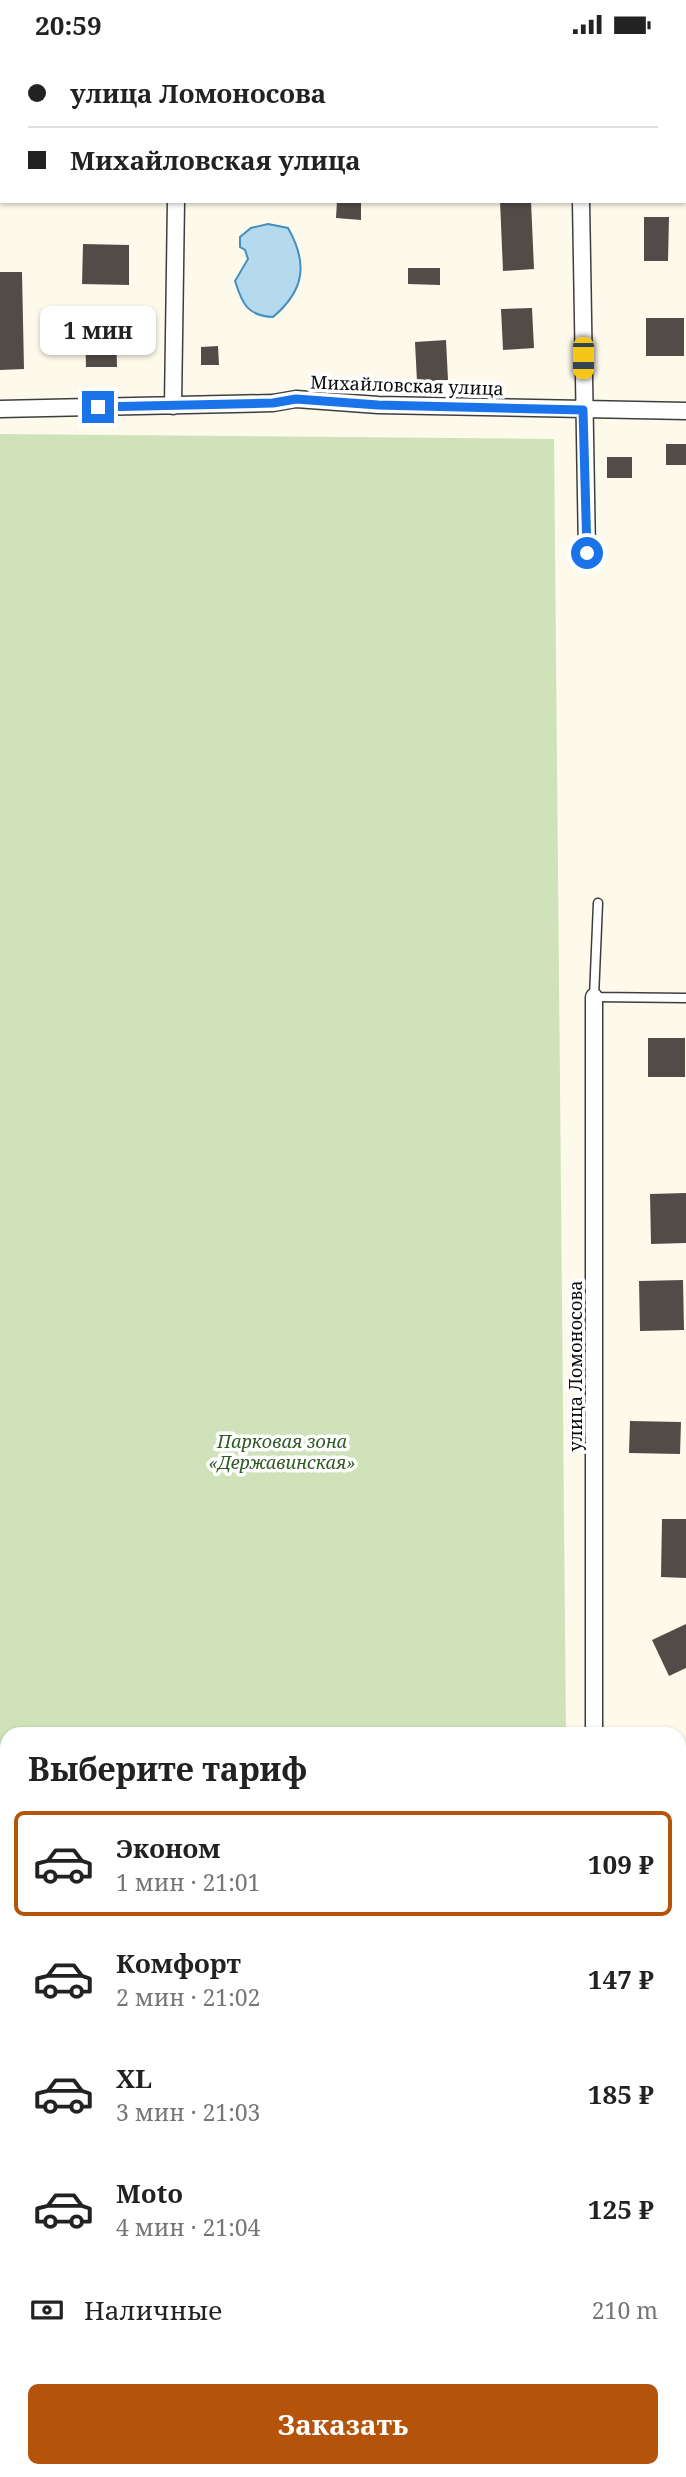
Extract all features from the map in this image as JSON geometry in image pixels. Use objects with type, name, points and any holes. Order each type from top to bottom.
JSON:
[{"type":"street","points":[[173,406],[176,203]]},
{"type":"street","points":[[581,203],[587,553]]},
{"type":"street","name":"Михайловская улица","points":[[0,409],[273,403],[296,399],[378,405],[686,411]]},
{"type":"street","name":"улица Ломоносова","points":[[594,997],[594,1727]]},
{"type":"lane","points":[[598,903],[594,997],[686,998]]},
{"type":"green space","name":"Парковая зона «Державинская»","points":[[0,434],[554,439],[566,1727],[0,1727]]},
{"type":"water","points":[[268,224],[288,228],[299,253],[300,264],[300,276],[292,297],[273,317],[251,311],[240,296],[235,281],[248,259],[245,250],[240,247],[240,237],[251,228]]},
{"type":"building","points":[[337,203],[361,203],[361,220],[336,218]]},
{"type":"building","points":[[500,203],[531,203],[534,269],[503,271]]},
{"type":"building","points":[[644,217],[669,217],[668,261],[644,261]]},
{"type":"building","points":[[83,244],[129,245],[129,285],[82,284]]},
{"type":"building","points":[[408,268],[440,268],[440,285],[408,284]]},
{"type":"building","points":[[0,272],[22,272],[24,369],[0,370]]},
{"type":"building","points":[[532,308],[534,348],[503,350],[501,309]]},
{"type":"building","points":[[646,318],[684,318],[684,356],[646,356]]},
{"type":"building","points":[[85,324],[116,324],[117,367],[86,367]]},
{"type":"building","points":[[446,340],[448,380],[417,382],[415,342]]},
{"type":"building","points":[[218,346],[219,365],[201,365],[201,347]]},
{"type":"building","points":[[666,444],[686,444],[686,465],[666,465]]},
{"type":"building","points":[[607,457],[632,457],[632,478],[607,478]]},
{"type":"building","points":[[648,1038],[685,1038],[685,1077],[648,1077]]},
{"type":"building","points":[[686,1193],[686,1243],[651,1244],[650,1194]]},
{"type":"building","points":[[683,1280],[684,1330],[640,1331],[639,1281]]},
{"type":"building","points":[[630,1421],[681,1422],[680,1454],[629,1453]]},
{"type":"building","points":[[662,1519],[686,1519],[686,1578],[661,1577]]},
{"type":"building","points":[[686,1624],[686,1668],[669,1676],[652,1640]]},
{"type":"route","points":[[98,407],[273,403],[296,399],[378,405],[583,410],[587,553]]}]
